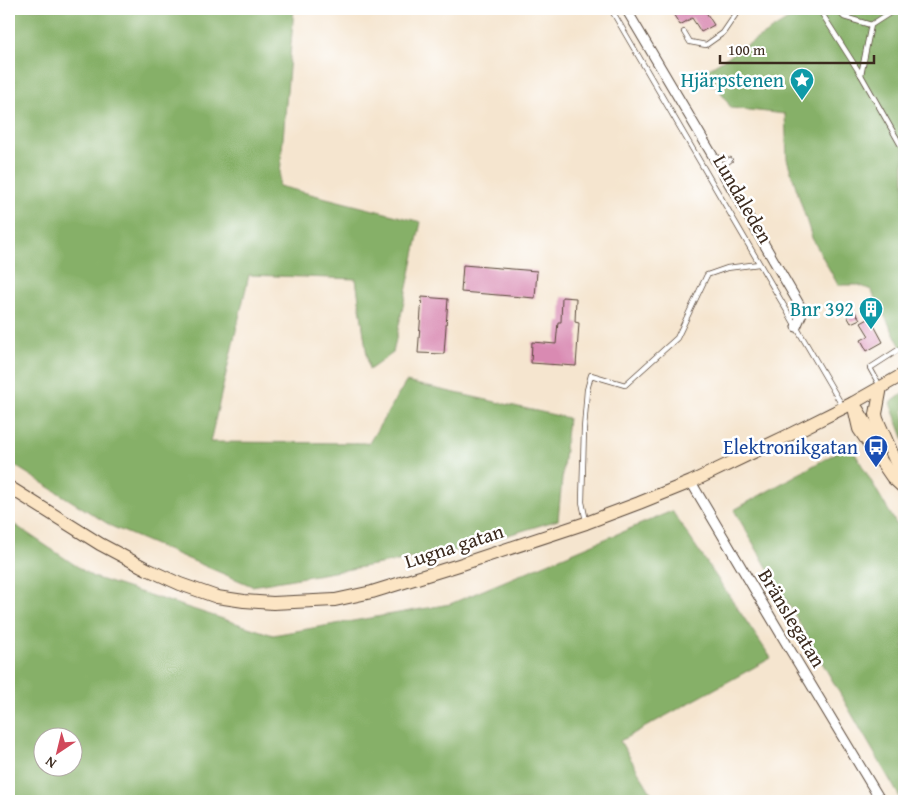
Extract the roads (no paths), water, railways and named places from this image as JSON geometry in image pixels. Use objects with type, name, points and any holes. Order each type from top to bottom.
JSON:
[{"type":"main road","name":"Lugna gatan","points":[[9,487],[100,544],[180,584],[217,596],[244,601],[274,603],[335,600],[372,592],[459,565],[639,503],[691,482],[788,436],[904,374]]},
{"type":"main road","name":"Lundaleden","points":[[880,387],[877,419],[903,478],[904,487]]},
{"type":"main road","name":"Lundaleden","points":[[848,405],[904,487]]},
{"type":"street","points":[[626,9],[803,311],[796,327]]},
{"type":"street","name":"Bränslegatan","points":[[691,482],[788,648],[881,801]]},
{"type":"lane","name":"Lundaleden","points":[[611,9],[796,327],[848,405]]},
{"type":"lane","points":[[684,32],[690,42],[706,45],[724,33],[736,14],[744,9]]},
{"type":"lane","points":[[836,9],[844,17],[871,25]]},
{"type":"lane","points":[[861,75],[871,25],[896,9]]},
{"type":"lane","points":[[820,10],[861,75],[904,151]]},
{"type":"lane","points":[[720,168],[730,160]]},
{"type":"lane","points":[[586,522],[582,502],[584,429],[587,390],[592,375],[625,386],[677,338],[707,275],[727,268],[759,264]]},
{"type":"lane","points":[[870,368],[898,350]]},
{"type":"lane","points":[[867,363],[880,387]]},
{"type":"place","name":"Hjärpstenen","points":[[802,101]]},
{"type":"place","name":"Bnr 392","points":[[871,330]]},
{"type":"place","name":"Elektronikgatan","points":[[876,468]]}]
